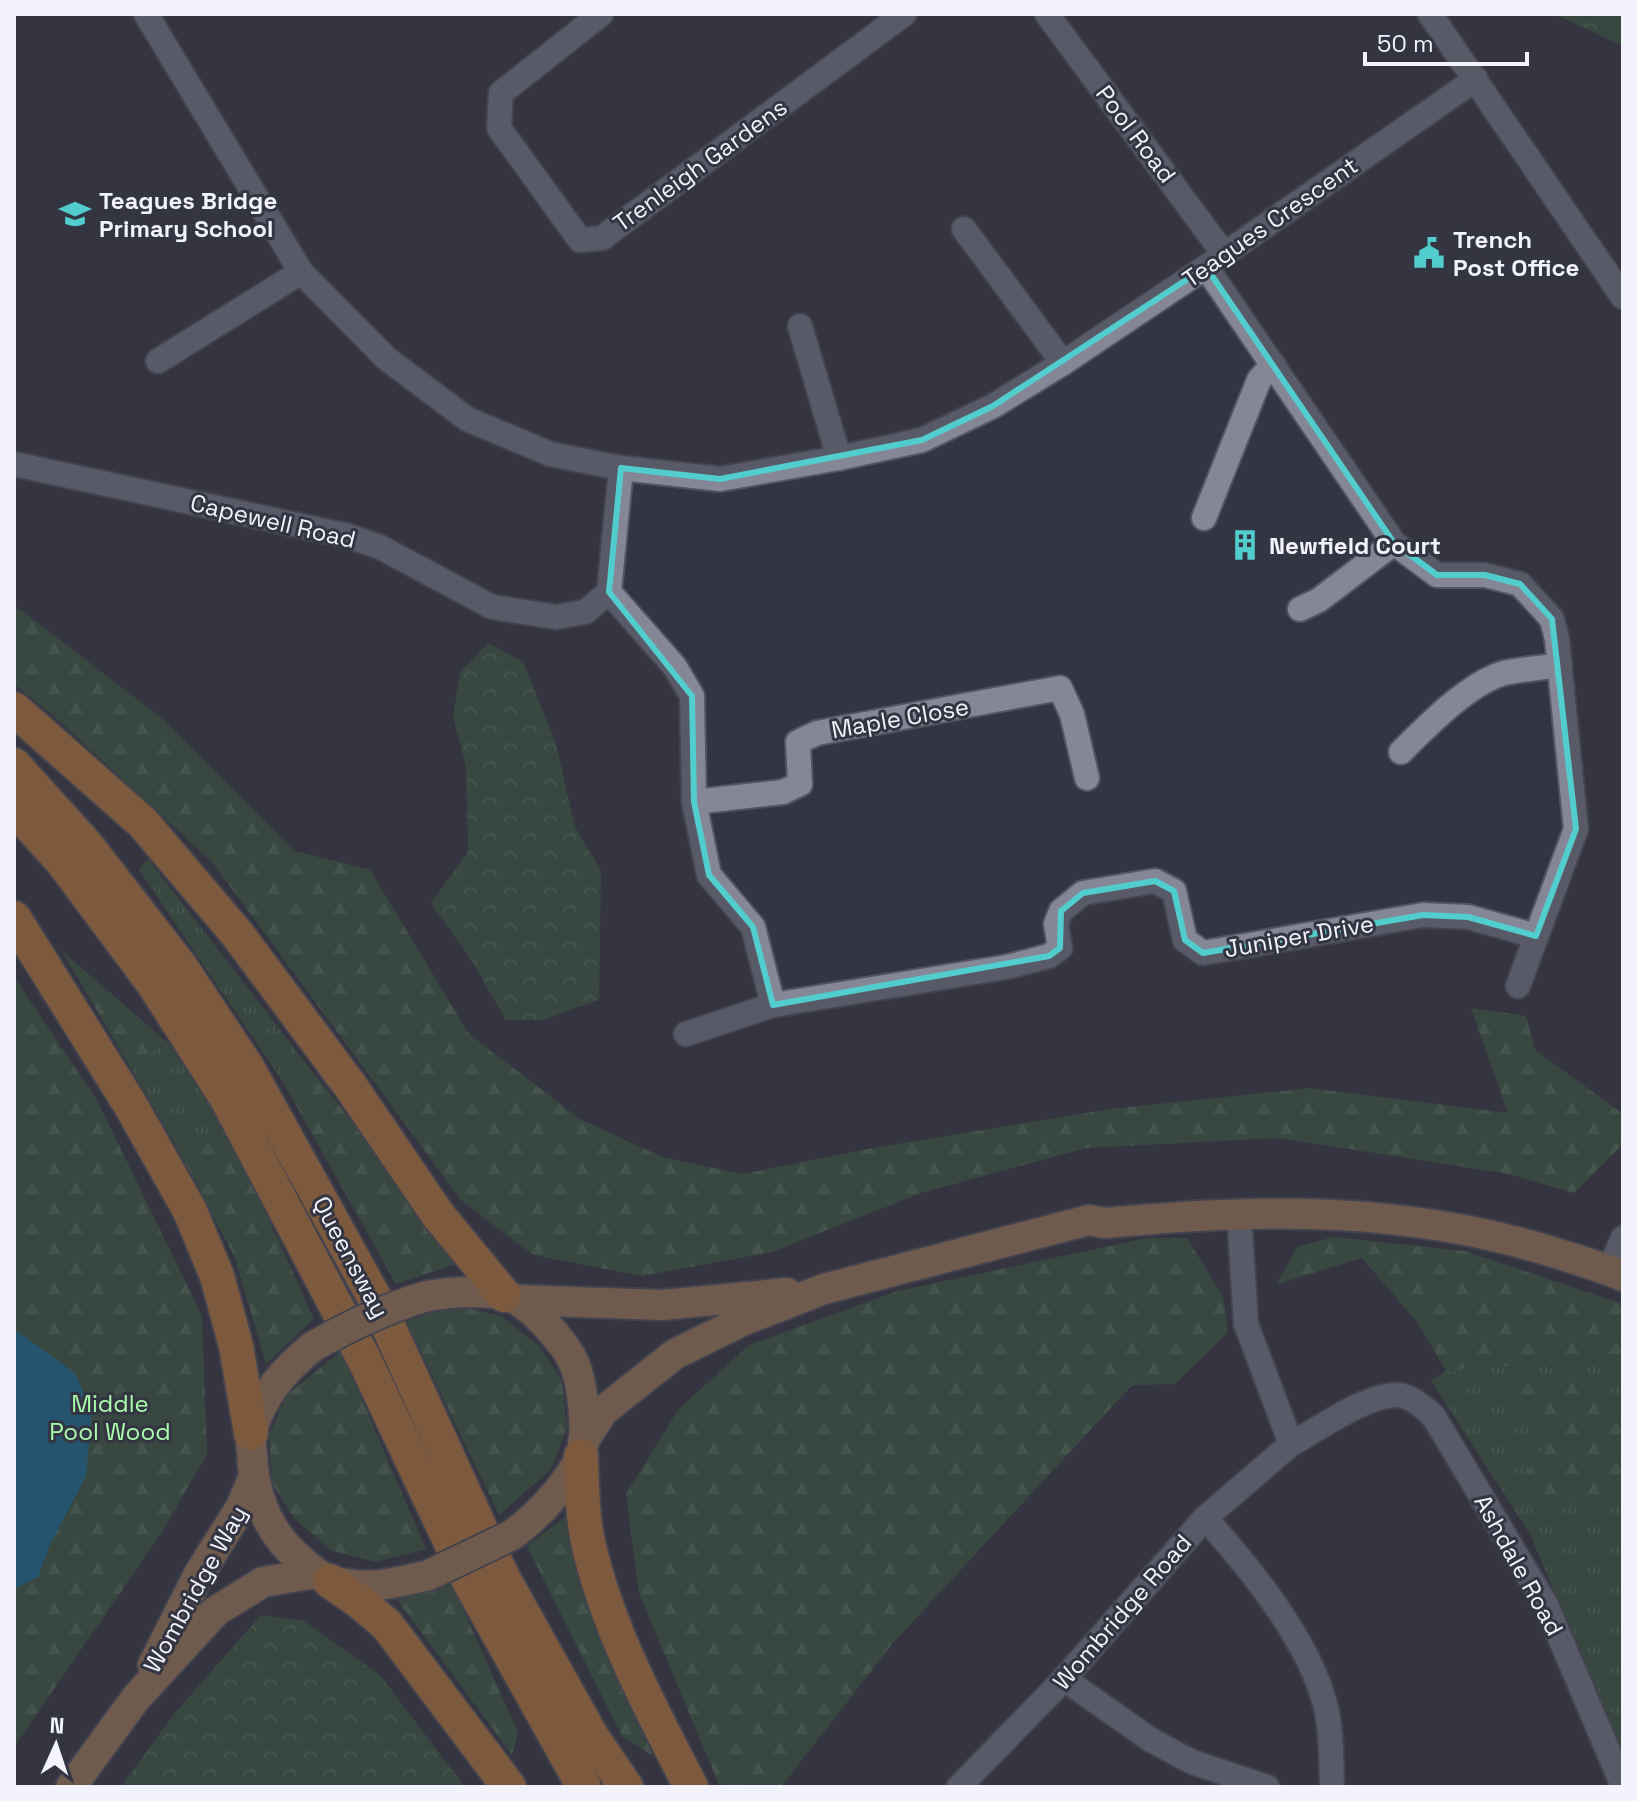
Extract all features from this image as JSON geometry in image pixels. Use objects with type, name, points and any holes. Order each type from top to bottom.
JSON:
[{"type":"highway","points":[[14,709],[143,823],[238,935],[351,1087],[438,1215],[511,1298]]},
{"type":"highway","name":"Queensway","points":[[14,765],[87,846],[134,906],[180,966],[247,1067],[379,1306],[502,1576],[592,1737],[626,1787]]},
{"type":"highway","name":"Queensway","points":[[14,808],[62,861],[153,983],[226,1097],[365,1361],[469,1581],[584,1787]]},
{"type":"highway","points":[[14,918],[131,1106],[190,1211],[217,1276],[236,1346],[251,1433]]},
{"type":"highway","points":[[582,1449],[582,1503],[589,1543],[606,1602],[641,1688],[691,1787]]},
{"type":"highway","points":[[323,1577],[387,1625],[509,1787]]},
{"type":"main road","points":[[1089,1220],[1103,1207],[1148,1201],[1311,1194],[1479,1213],[1550,1231],[1619,1258]]},
{"type":"main road","points":[[824,1289],[663,1305],[511,1298],[454,1291],[396,1305],[312,1347],[292,1363],[269,1390],[251,1433],[253,1479],[267,1520],[285,1547],[323,1577],[374,1587],[429,1575],[510,1536],[527,1524],[555,1495],[603,1411],[675,1354],[742,1321],[824,1289],[1089,1220],[1105,1223],[1239,1214],[1386,1217],[1443,1224],[1537,1247],[1619,1258]]},
{"type":"main road","points":[[511,1298],[547,1326],[574,1363],[582,1399],[582,1449]]},
{"type":"main road","name":"Wombridge Way","points":[[136,1698],[199,1574],[241,1507],[253,1479]]},
{"type":"main road","name":"Wombridge Way","points":[[71,1787],[136,1698],[216,1611],[263,1582],[323,1577]]},
{"type":"street","name":"Teagues Crescent","points":[[146,14],[301,272],[386,358],[467,419],[550,454],[621,468],[720,479],[922,440],[993,406],[1063,363],[1476,79]]},
{"type":"street","name":"Trenleigh Gardens","points":[[601,14],[501,93],[499,128],[580,240],[602,238],[904,14]]},
{"type":"street","name":"Pool Road","points":[[1047,14],[1215,260],[1273,364],[1394,543],[1437,575],[1485,575],[1520,584],[1552,619],[1560,665],[1576,829],[1518,986]]},
{"type":"street","points":[[1430,14],[1623,297]]},
{"type":"street","points":[[964,229],[1063,363]]},
{"type":"street","points":[[158,361],[301,272]]},
{"type":"street","points":[[800,326],[839,458]]},
{"type":"street","points":[[1204,518],[1259,380],[1273,364]]},
{"type":"street","name":"Capewell Road","points":[[14,464],[348,536],[380,547],[492,607],[556,617],[585,612],[609,592]]},
{"type":"street","points":[[621,468],[609,592],[675,667],[692,696],[694,802],[709,875],[753,927],[773,1005]]},
{"type":"street","points":[[1300,609],[1319,600],[1394,543]]},
{"type":"street","points":[[1401,752],[1435,718],[1492,679],[1502,674],[1560,665]]},
{"type":"street","name":"Maple Close","points":[[694,802],[783,792],[800,784],[798,742],[817,733],[1060,688],[1072,714],[1087,778]]},
{"type":"street","name":"Juniper Drive","points":[[686,1034],[773,1005],[1007,967],[1049,956],[1060,948],[1056,924],[1061,911],[1083,893],[1155,881],[1174,891],[1185,940],[1203,953],[1423,915],[1468,917],[1536,936]]},
{"type":"street","points":[[1239,1214],[1246,1324],[1291,1444]]},
{"type":"street","name":"Ashdale Road","points":[[1369,1401],[1398,1394],[1420,1404],[1439,1425],[1546,1605],[1623,1786]]},
{"type":"street","name":"Wombridge Road","points":[[959,1787],[1064,1679],[1205,1518],[1291,1444],[1369,1401]]},
{"type":"street","points":[[1205,1518],[1253,1575],[1315,1676],[1326,1706],[1330,1732],[1332,1787]]},
{"type":"street","points":[[1064,1679],[1151,1740],[1192,1762],[1267,1787]]},
{"type":"highlighted area","points":[[1206,267],[1394,543],[1437,575],[1485,575],[1520,584],[1552,619],[1576,829],[1536,936],[1468,917],[1423,915],[1203,953],[1185,940],[1174,891],[1155,881],[1083,893],[1061,911],[1060,948],[1049,956],[773,1005],[753,927],[709,875],[694,802],[692,696],[609,592],[621,468],[720,479],[922,440],[993,406]]},
{"type":"green space","points":[[1554,14],[1623,14],[1623,46]]},
{"type":"green space","points":[[14,605],[163,719],[294,851],[370,870],[469,1034],[580,1119],[662,1157],[742,1174],[873,1148],[1111,1109],[1309,1088],[1508,1113],[1471,1008],[1526,1016],[1535,1050],[1623,1114],[1623,1144],[1574,1193],[1509,1174],[1279,1138],[1086,1148],[921,1193],[772,1252],[642,1276],[533,1255],[461,1200],[212,862],[52,714],[14,684]]},
{"type":"green space","points":[[488,643],[523,662],[556,744],[575,827],[601,870],[599,1000],[542,1020],[506,1020],[472,961],[431,903],[468,852],[466,767],[453,717],[460,673]]},
{"type":"green space","points":[[148,859],[312,1071],[283,1082],[139,870]]},
{"type":"green space","points":[[61,950],[168,1043],[129,1065]]},
{"type":"green space","name":"Middle Pool Wood","points":[[14,977],[97,1100],[202,1316],[207,1454],[162,1532],[14,1747]]},
{"type":"green space","points":[[168,1043],[226,1125],[178,1149],[129,1065]]},
{"type":"green space","points":[[312,1071],[462,1262],[396,1284],[283,1082]]},
{"type":"green space","points":[[226,1125],[314,1319],[266,1364],[235,1258],[178,1149]]},
{"type":"green space","points":[[1333,1237],[1465,1251],[1623,1304],[1623,1366],[1614,1359],[1446,1371],[1418,1323],[1362,1258],[1277,1284],[1297,1247]]},
{"type":"green space","points":[[1147,1238],[1187,1238],[1223,1297],[1228,1332],[1175,1384],[1132,1385],[893,1643],[781,1787],[720,1787],[639,1593],[626,1494],[678,1410],[749,1345],[898,1291]]},
{"type":"green space","points":[[456,1305],[501,1316],[539,1346],[562,1380],[567,1428],[551,1469],[499,1515],[406,1321]]},
{"type":"green space","points":[[341,1351],[426,1549],[375,1562],[330,1550],[294,1518],[272,1483],[269,1435],[287,1395]]},
{"type":"green space","points":[[1615,1359],[1623,1366],[1623,1754],[1530,1534],[1431,1381],[1446,1371]]},
{"type":"green space","points":[[1532,1375],[1572,1380],[1623,1429],[1623,1496],[1598,1498],[1533,1515],[1519,1481],[1553,1438],[1503,1387]]},
{"type":"green space","points":[[565,1517],[653,1756],[622,1736],[527,1546]]},
{"type":"green space","points":[[452,1585],[518,1732],[512,1755],[395,1597]]},
{"type":"green space","points":[[261,1615],[304,1621],[380,1675],[465,1787],[121,1787],[174,1714]]},
{"type":"water","points":[[14,1329],[75,1373],[92,1411],[86,1476],[49,1547],[38,1577],[14,1589]]},
{"type":"place","name":"Teagues Bridge Primary School","points":[[75,214]]},
{"type":"place","name":"Trench Post Office","points":[[1429,253]]},
{"type":"place","name":"Newfield Court","points":[[1245,545]]}]
